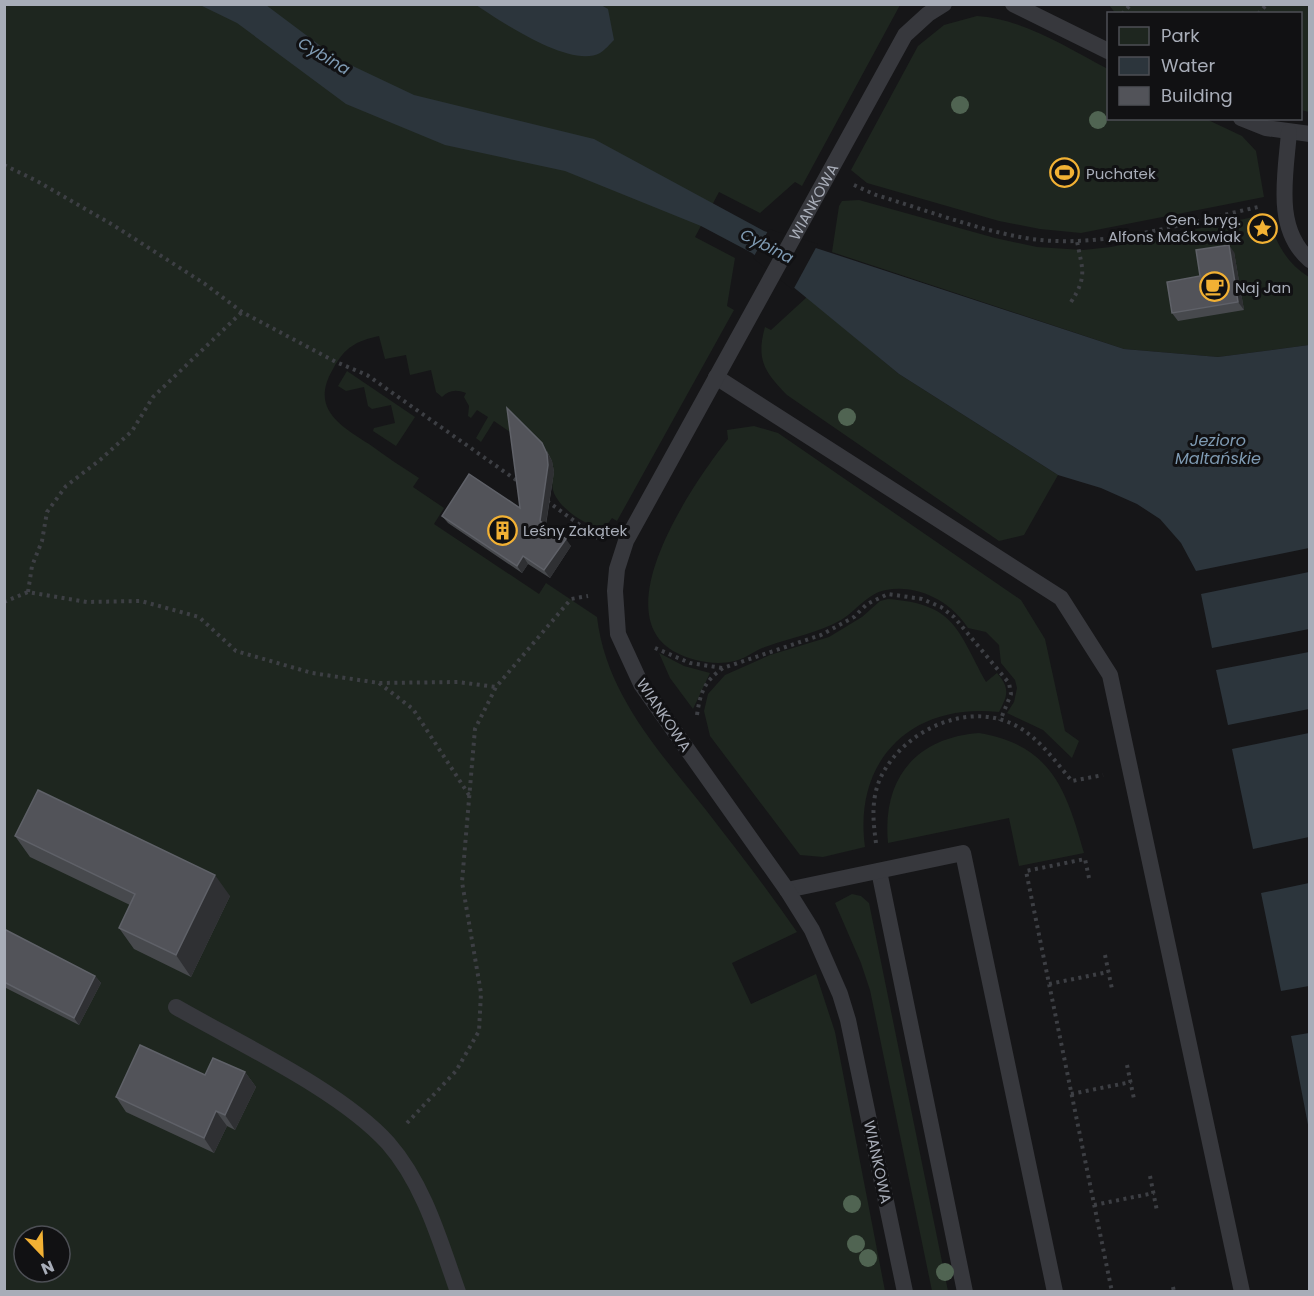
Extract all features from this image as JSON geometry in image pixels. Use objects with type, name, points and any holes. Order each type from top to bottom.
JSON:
[{"type":"lane","name":"WIANKOWA","points":[[904,1292],[848,1020],[829,966],[812,930],[787,890],[641,684],[618,634],[615,591],[621,554],[626,541],[905,35],[928,14],[944,4]]},
{"type":"lane","points":[[1013,4],[1107,51]]},
{"type":"lane","points":[[1246,120],[1266,128],[1310,134]]},
{"type":"lane","points":[[1290,132],[1283,201],[1294,240],[1310,260]]},
{"type":"lane","points":[[716,377],[1061,598],[1110,675],[1242,1292]]},
{"type":"lane","points":[[787,890],[963,853],[1055,1292]]},
{"type":"lane","points":[[879,871],[965,1292]]},
{"type":"lane","points":[[176,1007],[343,1105],[388,1143],[413,1180],[433,1222],[458,1292]]},
{"type":"path","points":[[4,165],[37,180],[113,225],[205,284],[242,312],[336,362],[367,375],[521,483]]},
{"type":"path","points":[[829,174],[876,195],[1021,238],[1077,241],[1137,233],[1283,201]]},
{"type":"path","points":[[1071,302],[1082,285],[1083,272],[1077,241]]},
{"type":"path","points":[[28,592],[32,566],[42,541],[46,513],[66,486],[132,431],[153,397],[242,312]]},
{"type":"path","points":[[540,497],[621,554]]},
{"type":"path","points":[[5,601],[28,592],[87,602],[141,601],[199,617],[236,651],[312,674],[379,683],[458,682],[496,687]]},
{"type":"path","points":[[697,716],[700,693],[710,677],[723,668],[821,635],[854,617],[867,604],[888,594],[922,599],[941,607],[954,617],[1009,683],[1011,694],[1000,721]]},
{"type":"path","points":[[388,1143],[456,1071],[479,1031],[481,993],[462,882],[475,729],[496,687],[571,599]]},
{"type":"path","points":[[618,627],[671,657],[706,668],[723,668]]},
{"type":"path","points":[[379,683],[413,709],[469,796]]},
{"type":"path","points":[[879,871],[872,810],[879,780],[892,758],[912,740],[939,723],[971,717],[1006,721],[1032,736],[1072,781],[1130,769]]},
{"type":"path","points":[[1089,878],[1085,859],[1026,871],[1112,1292]]},
{"type":"path","points":[[1105,955],[1112,988]]},
{"type":"path","points":[[1049,984],[1108,972]]},
{"type":"path","points":[[1127,1065],[1134,1099]]},
{"type":"path","points":[[1071,1094],[1131,1082]]},
{"type":"path","points":[[1150,1176],[1157,1211]]},
{"type":"path","points":[[1094,1205],[1154,1193]]},
{"type":"green space","points":[[5,5],[900,5],[802,186],[795,182],[760,213],[719,192],[695,237],[735,258],[727,306],[734,310],[617,521],[612,518],[604,529],[589,524],[566,509],[553,490],[552,461],[494,421],[481,442],[476,438],[488,417],[477,410],[471,418],[468,416],[469,406],[464,397],[466,393],[453,391],[442,397],[436,392],[431,370],[410,375],[406,355],[385,359],[379,336],[352,346],[342,355],[333,369],[325,394],[326,405],[338,422],[419,478],[413,487],[444,508],[434,524],[539,594],[546,583],[597,617],[602,645],[611,671],[637,720],[797,932],[732,963],[751,1004],[816,974],[835,1032],[885,1291],[5,1292]]},
{"type":"green space","points":[[1109,5],[1309,5],[1309,112],[1302,110],[1302,12],[1114,12]]},
{"type":"green space","points":[[977,16],[994,18],[1028,29],[1107,68],[1107,120],[1208,120],[1242,136],[1256,151],[1264,197],[1081,233],[1040,229],[999,221],[867,183],[851,170],[918,46],[944,25]]},
{"type":"green space","points":[[859,200],[995,238],[1037,247],[1083,250],[1111,247],[1268,214],[1282,250],[1293,264],[1309,277],[1309,345],[1218,357],[1124,349],[832,252],[839,206],[842,201]]},
{"type":"green space","points":[[807,297],[899,374],[1058,475],[1024,535],[999,541],[787,395],[779,387],[768,372],[762,357],[762,338],[765,327],[771,330]]},
{"type":"green space","points":[[347,371],[415,417],[396,446],[373,431],[374,428],[395,423],[391,405],[372,409],[368,406],[364,387],[346,391],[338,386]]},
{"type":"green space","points":[[754,426],[778,433],[1021,600],[1045,639],[1065,731],[1079,741],[1072,758],[1043,730],[1007,713],[1014,702],[1017,688],[1015,680],[1001,663],[999,645],[986,632],[968,628],[953,610],[922,593],[898,589],[880,592],[868,598],[841,620],[814,632],[764,647],[739,660],[727,662],[703,662],[680,655],[654,632],[648,606],[652,577],[663,545],[678,514],[713,458],[728,439],[727,430]]},
{"type":"green space","points":[[888,599],[910,602],[941,613],[960,634],[986,682],[997,673],[1001,678],[1006,687],[1004,701],[999,712],[968,711],[940,717],[915,727],[895,743],[879,763],[869,788],[864,816],[865,847],[823,857],[800,855],[710,736],[704,711],[708,694],[725,675],[770,655],[829,637],[862,617],[880,601]]},
{"type":"green space","points":[[659,653],[684,666],[710,673],[693,709],[670,678]]},
{"type":"green space","points":[[979,733],[1003,739],[1023,748],[1039,759],[1062,790],[1084,853],[1019,866],[1009,818],[888,843],[891,800],[897,781],[907,766],[920,753],[937,743]]},
{"type":"green space","points":[[852,894],[861,896],[869,903],[948,1291],[932,1291],[870,990],[835,903]]},
{"type":"water","points":[[200,5],[266,5],[338,59],[414,95],[594,139],[764,231],[1124,349],[1218,357],[1309,345],[1309,548],[1196,571],[1181,543],[1160,519],[1137,504],[1101,488],[1058,475],[899,374],[752,253],[701,226],[565,171],[445,145],[346,104],[237,23]]},
{"type":"water","points":[[476,5],[601,5],[608,9],[614,40],[600,53],[587,56],[572,54],[536,41]]},
{"type":"water","points":[[1309,572],[1309,629],[1212,648],[1201,594]]},
{"type":"water","points":[[1309,652],[1309,709],[1228,725],[1216,670]]},
{"type":"water","points":[[1309,733],[1309,837],[1253,849],[1232,749]]},
{"type":"water","points":[[1309,883],[1309,986],[1281,991],[1261,893]]},
{"type":"water","points":[[1310,1033],[1309,1130],[1291,1036]]},
{"type":"pier","points":[[769,229],[818,244],[793,290],[753,258]]},
{"type":"building","name":"Naj Jan","points":[[1229,245],[1238,302],[1172,313],[1167,282],[1200,276],[1196,250]]},
{"type":"building","points":[[507,408],[542,443],[547,454],[548,465],[540,521],[566,539],[544,570],[523,556],[517,566],[442,516],[469,474],[520,508]]},
{"type":"building","points":[[38,790],[215,875],[176,955],[119,928],[135,894],[15,836]]},
{"type":"building","points":[[4,929],[95,976],[74,1018],[4,982]]},
{"type":"building","points":[[140,1045],[205,1075],[213,1058],[245,1072],[225,1115],[216,1111],[204,1138],[116,1097]]},
{"type":"place","name":"Puchatek","points":[[1065,173]]},
{"type":"place","name":"Gen. bryg. Alfons Maćkowiak","points":[[1262,228]]},
{"type":"place","name":"Naj Jan","points":[[1214,287]]},
{"type":"place","name":"Leśny Zakątek","points":[[502,530]]},
{"type":"water label","name":"Cybina","points":[[324,56]]},
{"type":"water label","name":"Cybina","points":[[767,246]]},
{"type":"water label","name":"Jezioro Maltańskie","points":[[1218,449]]}]
